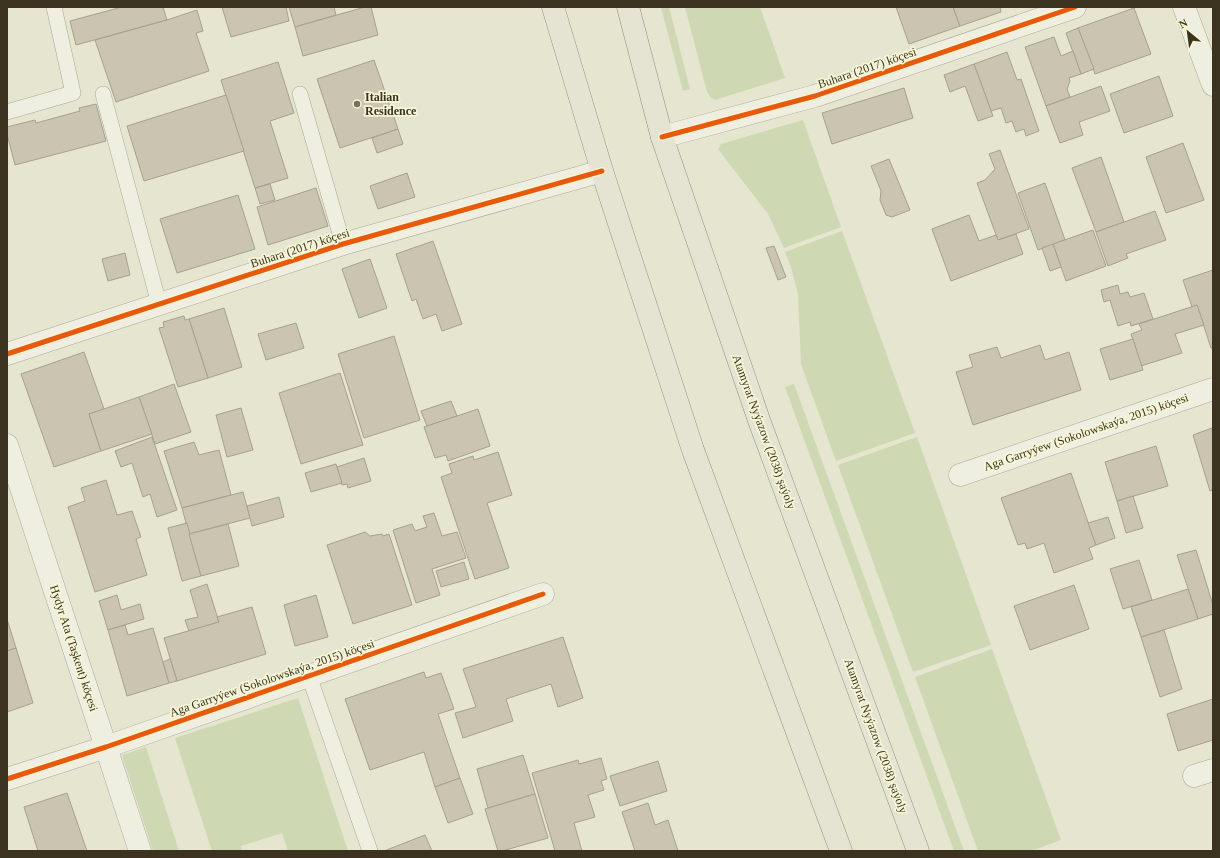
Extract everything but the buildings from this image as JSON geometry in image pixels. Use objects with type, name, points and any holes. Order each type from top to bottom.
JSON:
[{"type":"main road","points":[[553,7],[602,171],[693,450],[841,851]]},
{"type":"main road","name":"Atamyrat Nyýazow (2038) şaýoly","points":[[628,7],[662,137],[760,423],[918,851]]},
{"type":"street","name":"Buhara (2017) köçesi","points":[[662,137],[815,96],[1075,7]]},
{"type":"street","points":[[1184,7],[1213,85]]},
{"type":"street","name":"Buhara (2017) köçesi","points":[[7,354],[343,244],[602,171]]},
{"type":"street","name":"Aga Garryýew (Sokolowskaýa, 2015) köçesi","points":[[960,475],[1213,389]]},
{"type":"street","name":"Hydyr Ata (Taşkent) köçesi","points":[[7,445],[140,851]]},
{"type":"street","name":"Aga Garryýew (Sokolowskaýa, 2015) köçesi","points":[[7,779],[106,747],[542,594]]},
{"type":"lane","points":[[7,112],[73,93],[54,7]]},
{"type":"lane","points":[[103,94],[159,304]]},
{"type":"lane","points":[[300,94],[343,244]]},
{"type":"lane","points":[[309,676],[370,851]]},
{"type":"green space","points":[[661,7],[669,7],[690,89],[683,91]]},
{"type":"green space","points":[[685,7],[760,7],[785,78],[715,100],[710,97],[707,92]]},
{"type":"green space","points":[[803,120],[841,227],[784,248],[768,214],[718,149],[721,144]]},
{"type":"green space","points":[[842,231],[915,433],[836,461],[801,364],[798,294],[791,267],[785,252]]},
{"type":"green space","points":[[794,384],[964,851],[954,851],[785,387]]},
{"type":"green space","points":[[917,437],[991,645],[913,672],[838,465]]},
{"type":"green space","points":[[992,649],[1061,840],[1031,851],[978,851],[915,677]]},
{"type":"green space","points":[[298,698],[348,851],[288,851],[282,833],[241,846],[242,851],[212,851],[175,738]]},
{"type":"green space","points":[[146,747],[179,851],[153,851],[122,755]]},
{"type":"cycle path","points":[[662,137],[815,96],[1075,7]]},
{"type":"cycle path","points":[[7,354],[343,244],[602,171]]},
{"type":"cycle path","points":[[7,779],[106,747],[543,594]]},
{"type":"place","name":"Italian Residence","points":[[357,104]]}]
